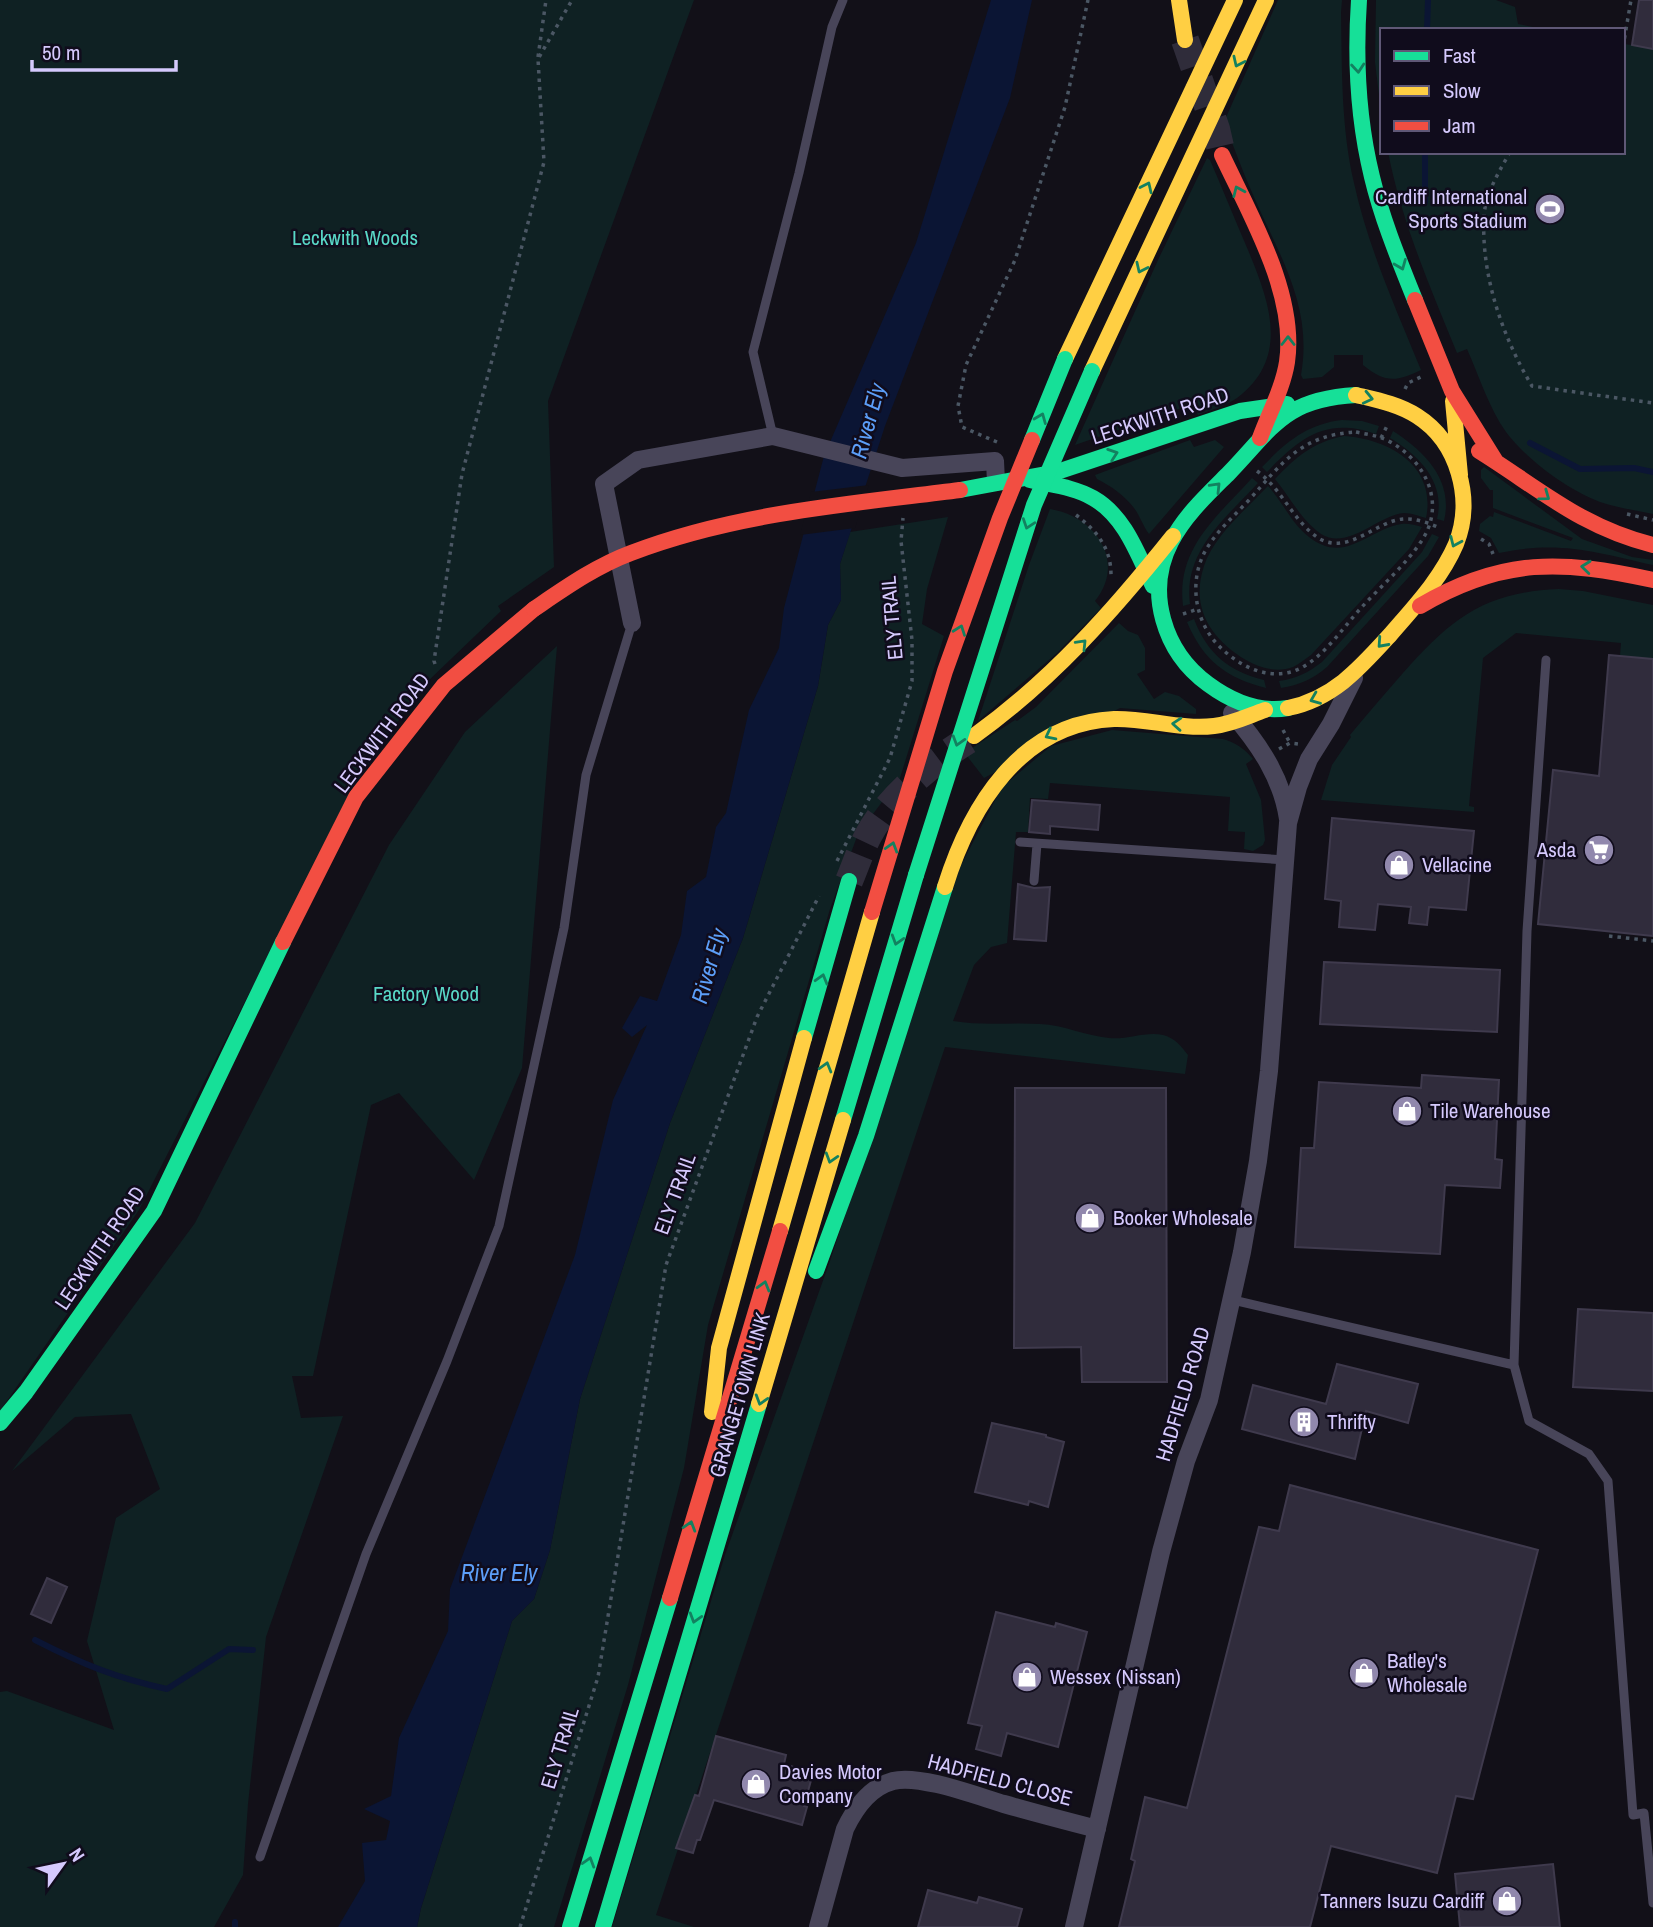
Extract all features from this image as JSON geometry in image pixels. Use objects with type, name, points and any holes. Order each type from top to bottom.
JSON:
[{"type":"main road","points":[[1179,0],[1185,40]]},
{"type":"main road","name":"GRANGETOWN LINK","points":[[570,1927],[762,1295],[872,912],[945,671],[1000,518],[1065,359],[1235,0]]},
{"type":"main road","name":"GRANGETOWN LINK","points":[[603,1927],[916,875],[1034,505],[1093,371],[1266,0]]},
{"type":"main road","points":[[1359,0],[1356,47],[1362,119],[1371,175],[1398,257],[1452,391],[1495,460]]},
{"type":"main road","points":[[1222,155],[1282,293],[1288,321],[1287,362],[1259,438]]},
{"type":"main road","points":[[771,1368],[804,1302],[861,1149],[951,863],[984,794],[1010,764],[1035,744],[1063,729],[1083,723],[1116,719],[1211,726],[1265,710],[1292,707],[1327,694],[1358,670],[1406,617],[1439,572],[1460,533],[1464,500],[1452,391]]},
{"type":"main road","name":"LECKWITH ROAD","points":[[0,1423],[26,1392],[154,1211],[259,990],[356,797],[444,685],[534,608],[582,577],[629,554],[704,530],[774,516],[960,490],[1057,471],[1240,411],[1331,396],[1356,395],[1384,401],[1420,419]]},
{"type":"main road","points":[[974,736],[1020,704],[1051,675],[1115,610],[1191,513],[1259,438],[1287,413],[1312,400]]},
{"type":"main road","points":[[1420,419],[1495,460],[1581,519],[1614,536],[1653,545]]},
{"type":"main road","points":[[1420,419],[1449,450],[1460,475]]},
{"type":"main road","name":"LECKWITH ROAD","points":[[1023,478],[1073,490],[1092,497],[1105,507],[1126,532],[1160,601]]},
{"type":"main road","points":[[1173,536],[1161,565],[1162,620],[1170,641],[1194,675],[1235,701],[1265,710]]},
{"type":"main road","points":[[1406,617],[1422,604],[1469,581],[1524,568],[1560,565],[1587,567],[1653,580]]},
{"type":"main road","points":[[706,1474],[719,1348],[765,1174],[849,881]]},
{"type":"street","points":[[632,623],[604,484],[638,460],[773,436],[902,468],[995,461],[996,482]]},
{"type":"street","points":[[1288,823],[1297,787],[1309,760],[1331,724],[1358,670]]},
{"type":"street","points":[[1205,682],[1257,743],[1284,798],[1288,823]]},
{"type":"street","name":"HADFIELD ROAD","points":[[1074,1927],[1161,1552],[1186,1461],[1209,1401],[1233,1300],[1251,1204],[1276,1012],[1288,823]]},
{"type":"street","name":"HADFIELD CLOSE","points":[[818,1927],[845,1829],[852,1814],[863,1800],[894,1781],[912,1780],[948,1788],[1097,1829]]},
{"type":"lane","points":[[773,436],[753,352],[799,173],[832,27],[843,0]]},
{"type":"lane","points":[[260,1857],[366,1554],[447,1361],[499,1226],[564,928],[586,775],[632,623]]},
{"type":"lane","points":[[1546,660],[1527,931],[1514,1365],[1530,1421],[1589,1454],[1608,1481],[1633,1815],[1644,1813],[1653,1903]]},
{"type":"lane","points":[[1020,842],[1286,860]]},
{"type":"lane","points":[[1034,881],[1037,844]]},
{"type":"lane","points":[[1233,1300],[1514,1365]]},
{"type":"path","points":[[444,685],[434,660],[462,474],[544,162],[538,59],[546,0]]},
{"type":"path","points":[[538,59],[572,0]]},
{"type":"path","points":[[995,461],[1000,444],[962,427],[958,406],[966,365],[1015,260],[1065,107],[1088,0]]},
{"type":"path","points":[[1625,35],[1631,0]]},
{"type":"path","points":[[1509,154],[1489,194],[1484,215],[1486,260],[1496,307],[1523,371],[1532,386],[1653,403]]},
{"type":"path","points":[[1406,386],[1425,375]]},
{"type":"path","points":[[1381,438],[1387,428]]},
{"type":"path","points":[[1356,432],[1381,438],[1411,457],[1430,485],[1433,503],[1430,524],[1406,560],[1314,659],[1294,671],[1271,674],[1249,668],[1221,648],[1205,626],[1198,609],[1196,578],[1205,551],[1214,538],[1268,479],[1297,450],[1319,438],[1335,433],[1356,432]]},
{"type":"path","points":[[1257,472],[1268,479],[1282,495],[1298,519],[1324,541],[1353,540],[1399,519],[1430,524],[1442,529]]},
{"type":"path","name":"ELY TRAIL","points":[[837,861],[890,758],[912,681],[912,640],[901,541],[904,498]]},
{"type":"path","points":[[1477,537],[1489,544],[1494,559]]},
{"type":"path","points":[[1185,614],[1198,609]]},
{"type":"path","points":[[1271,674],[1272,681]]},
{"type":"path","points":[[1283,731],[1290,743]]},
{"type":"path","name":"ELY TRAIL","points":[[520,1927],[598,1677],[666,1265],[757,1017],[825,885]]},
{"type":"path","points":[[1609,936],[1653,941]]},
{"type":"green space","name":"Leckwith Woods","points":[[0,0],[694,0],[548,401],[554,567],[498,606],[501,611],[427,682],[380,746],[352,791],[139,1210],[0,1411]]},
{"type":"green space","points":[[1278,0],[1342,0],[1343,98],[1350,162],[1360,207],[1375,254],[1421,370],[1404,377],[1391,379],[1378,375],[1363,365],[1363,355],[1334,355],[1334,367],[1322,377],[1303,379],[1301,375],[1302,327],[1292,283],[1224,122]]},
{"type":"green space","points":[[1376,0],[1496,0],[1515,7],[1518,24],[1539,28],[1380,28],[1380,103],[1375,62]]},
{"type":"green space","name":"Cardiff International Sports Stadium","points":[[1639,0],[1653,0],[1653,514],[1606,504],[1575,490],[1537,463],[1506,432],[1489,402],[1467,349],[1457,353],[1409,229],[1388,154],[1625,154],[1625,44],[1632,45]]},
{"type":"green space","points":[[1207,158],[1215,171],[1263,289],[1271,328],[1270,347],[1264,365],[1254,382],[1237,398],[1223,406],[1198,415],[1193,404],[1075,445],[1158,260]]},
{"type":"green space","points":[[1342,420],[1362,421],[1379,426],[1376,434],[1358,429],[1329,429],[1303,440],[1267,472],[1262,467],[1308,430]]},
{"type":"green space","points":[[1393,431],[1425,457],[1434,468],[1445,492],[1444,521],[1437,519],[1438,494],[1428,471],[1411,453],[1390,438]]},
{"type":"green space","points":[[1344,436],[1361,438],[1393,450],[1417,470],[1424,484],[1427,500],[1426,518],[1407,513],[1394,515],[1342,538],[1321,534],[1307,522],[1275,479],[1306,452],[1323,442]]},
{"type":"green space","points":[[1190,440],[1194,447],[1215,440],[1224,447],[1149,534],[1130,503],[1095,475]]},
{"type":"green space","points":[[1484,467],[1582,539],[1632,557],[1653,560],[1653,565],[1577,549],[1521,549],[1499,553],[1491,538],[1479,531],[1480,524],[1490,516],[1493,517],[1494,512],[1571,541],[1573,538],[1493,508],[1493,490],[1490,490],[1481,478],[1481,470]]},
{"type":"green space","points":[[1252,478],[1258,483],[1209,537],[1200,552],[1193,568],[1190,604],[1183,606],[1186,567],[1193,550],[1213,520]]},
{"type":"green space","points":[[1268,486],[1297,525],[1322,545],[1345,547],[1401,524],[1422,527],[1409,549],[1311,655],[1293,667],[1281,670],[1251,663],[1223,642],[1207,621],[1200,595],[1200,581],[1208,555],[1232,523]]},
{"type":"green space","points":[[1050,509],[1081,521],[1101,543],[1107,556],[1108,571],[1104,586],[1095,601],[1101,608],[1057,653],[978,721],[1029,565]]},
{"type":"green space","points":[[948,517],[927,589],[922,624],[944,636],[900,778],[858,834],[830,909],[708,1325],[684,1468],[628,1685],[554,1927],[417,1927],[512,1621],[534,1599],[550,1550],[580,1399],[670,1123],[743,938],[818,686],[828,625],[841,600],[840,564],[850,532]]},
{"type":"green space","points":[[1432,534],[1439,537],[1428,556],[1327,667],[1306,681],[1281,688],[1279,681],[1291,679],[1322,662],[1422,552]]},
{"type":"green space","points":[[1559,589],[1653,605],[1653,659],[1620,656],[1621,643],[1516,633],[1483,658],[1469,806],[1474,807],[1474,812],[1321,800],[1332,765],[1350,735],[1437,638],[1454,623],[1489,603],[1533,591]]},
{"type":"green space","points":[[1194,619],[1205,642],[1220,659],[1229,666],[1264,680],[1266,688],[1239,679],[1208,657],[1187,622]]},
{"type":"green space","points":[[1119,623],[1138,635],[1145,648],[1145,670],[1137,674],[1154,699],[1165,692],[1179,696],[1196,709],[1196,714],[1120,708],[984,778],[967,756],[969,750],[1036,707]]},
{"type":"green space","name":"Factory Wood","points":[[557,646],[522,1068],[474,1180],[399,1093],[371,1105],[313,1376],[292,1376],[301,1418],[343,1416],[266,1637],[243,1875],[214,1927],[0,1927],[0,1692],[7,1691],[114,1730],[87,1641],[116,1518],[160,1489],[131,1414],[75,1417],[12,1471],[195,1223],[389,845],[465,732]]},
{"type":"green space","points":[[1112,730],[1223,739],[1243,749],[1253,759],[1246,764],[1261,800],[1265,840],[1263,845],[1253,851],[1244,849],[1245,832],[1228,831],[1230,797],[1050,783],[1048,799],[1030,798],[1028,832],[1016,832],[1007,943],[991,947],[974,965],[953,1021],[1049,1025],[1109,1038],[1163,1035],[1174,1040],[1188,1055],[1185,1074],[945,1047],[656,1915],[694,1927],[612,1927],[725,1555],[830,1261],[960,867],[1002,787],[1051,746]]},
{"type":"water","name":"River Ely","points":[[991,0],[1032,0],[1010,98],[885,426],[840,564],[841,600],[828,625],[818,686],[743,938],[670,1123],[580,1399],[550,1550],[534,1599],[512,1621],[417,1927],[338,1927],[365,1881],[362,1843],[386,1840],[390,1821],[364,1809],[391,1796],[399,1738],[448,1631],[450,1589],[575,1255],[613,1100],[647,1025],[632,1037],[622,1028],[640,996],[657,1001],[681,935],[687,891],[706,877],[716,827],[726,813],[749,710],[779,648],[784,608],[824,456],[916,243]]},
{"type":"pier","points":[[869,485],[855,528],[800,535],[811,492]]},
{"type":"building","points":[[1639,0],[1653,0],[1653,49],[1632,45]]},
{"type":"building","name":"Asda","points":[[1609,655],[1653,659],[1653,936],[1538,924],[1553,770],[1599,776]]},
{"type":"building","points":[[1032,800],[1100,805],[1098,830],[1050,826],[1050,834],[1029,832]]},
{"type":"building","name":"Vellacine","points":[[1332,818],[1474,831],[1466,910],[1429,907],[1427,925],[1409,923],[1411,907],[1378,904],[1375,930],[1339,927],[1341,901],[1325,899]]},
{"type":"building","points":[[1018,884],[1034,888],[1050,887],[1046,941],[1014,939]]},
{"type":"building","points":[[1324,962],[1500,970],[1497,1032],[1320,1024]]},
{"type":"building","points":[[1422,1075],[1499,1080],[1495,1159],[1502,1160],[1500,1188],[1445,1185],[1440,1254],[1295,1247],[1301,1148],[1314,1148],[1319,1082],[1421,1088]]},
{"type":"building","name":"Booker Wholesale","points":[[1015,1088],[1166,1088],[1167,1382],[1082,1382],[1081,1347],[1014,1348]]},
{"type":"building","points":[[1578,1309],[1653,1313],[1653,1391],[1573,1387]]},
{"type":"building","name":"Thrifty","points":[[1337,1364],[1418,1384],[1408,1423],[1366,1411],[1355,1459],[1242,1429],[1253,1385],[1326,1404]]},
{"type":"building","points":[[992,1423],[1046,1435],[1064,1442],[1048,1507],[975,1492]]},
{"type":"building","name":"Batley's Wholesale","points":[[1290,1485],[1538,1550],[1473,1799],[1456,1796],[1437,1873],[1331,1846],[1310,1927],[1119,1927],[1135,1861],[1131,1859],[1145,1797],[1187,1808],[1259,1527],[1279,1531]]},
{"type":"building","points":[[47,1578],[67,1587],[51,1623],[31,1614]]},
{"type":"building","name":"Wessex (Nissan)","points":[[996,1612],[1055,1627],[1056,1623],[1087,1632],[1058,1747],[1007,1733],[1001,1756],[976,1749],[982,1726],[968,1723]]},
{"type":"building","name":"Davies Motor Company","points":[[716,1736],[786,1755],[784,1764],[813,1773],[802,1825],[714,1800],[693,1853],[676,1848],[695,1795],[699,1796]]},
{"type":"building","name":"Tanners Isuzu Cardiff","points":[[1553,1864],[1560,1927],[1460,1927],[1455,1874]]},
{"type":"building","points":[[928,1890],[977,1903],[979,1897],[1022,1909],[1017,1927],[918,1927]]},
{"type":"waterway","points":[[1427,28],[1428,0]]},
{"type":"waterway","points":[[1425,154],[1425,202]]},
{"type":"waterway","points":[[1530,443],[1580,469],[1634,468],[1653,472]]},
{"type":"waterway","points":[[35,1640],[100,1669],[167,1689],[229,1649],[253,1650]]},
{"type":"waterway","points":[[235,1922],[235,1927]]},
{"type":"tunnel","points":[[1185,40],[1216,129],[1222,155]]},
{"type":"tunnel","points":[[849,881],[868,836],[887,808],[926,770],[968,740]]},
{"type":"traffic: fast","points":[[1359,0],[1359,89],[1367,155],[1386,224],[1415,300]]},
{"type":"traffic: fast","points":[[1032,440],[1065,359]]},
{"type":"traffic: fast","points":[[916,875],[1034,505],[1092,371]]},
{"type":"traffic: fast","points":[[1288,708],[1266,709],[1245,704],[1217,690],[1193,671],[1180,655],[1163,620],[1160,600],[1163,561],[1171,542],[1190,514],[1270,429],[1296,409],[1313,402],[1356,395]]},
{"type":"traffic: fast","points":[[960,490],[1057,472],[1240,411],[1287,404]]},
{"type":"traffic: fast","points":[[1030,480],[1078,491],[1104,506],[1114,515],[1129,537],[1153,586]]},
{"type":"traffic: fast","points":[[843,1120],[916,875]]},
{"type":"traffic: fast","points":[[804,1038],[849,881]]},
{"type":"traffic: fast","points":[[816,1271],[866,1136],[945,887]]},
{"type":"traffic: fast","points":[[0,1423],[26,1392],[154,1211],[283,942]]},
{"type":"traffic: fast","points":[[603,1927],[759,1404]]},
{"type":"traffic: fast","points":[[570,1927],[670,1598]]},
{"type":"traffic: slow","points":[[1179,0],[1185,40]]},
{"type":"traffic: slow","points":[[1065,359],[1235,0]]},
{"type":"traffic: slow","points":[[1092,371],[1266,0]]},
{"type":"traffic: slow","points":[[1288,708],[1304,704],[1332,690],[1368,659],[1435,581],[1450,557],[1461,527],[1463,509],[1459,473],[1443,441],[1431,427],[1410,412],[1356,395]]},
{"type":"traffic: slow","points":[[1453,401],[1460,475]]},
{"type":"traffic: slow","points":[[974,736],[1030,692],[1080,643],[1128,591],[1173,536]]},
{"type":"traffic: slow","points":[[945,887],[969,828],[985,800],[1004,775],[1026,753],[1051,736],[1081,724],[1114,719],[1214,726],[1234,722],[1265,710]]},
{"type":"traffic: slow","points":[[780,1231],[872,912]]},
{"type":"traffic: slow","points":[[712,1412],[719,1348],[804,1038]]},
{"type":"traffic: slow","points":[[759,1404],[843,1120]]},
{"type":"traffic: jam","points":[[1222,155],[1258,229],[1285,309],[1287,362],[1279,391],[1260,438]]},
{"type":"traffic: jam","points":[[1415,300],[1452,391],[1495,460]]},
{"type":"traffic: jam","points":[[872,912],[945,671],[1000,518],[1032,440]]},
{"type":"traffic: jam","points":[[1479,451],[1582,517],[1604,528],[1653,545]]},
{"type":"traffic: jam","points":[[534,609],[605,564],[670,539],[793,512],[960,490]]},
{"type":"traffic: jam","points":[[1420,606],[1479,578],[1534,567],[1590,569],[1653,580]]},
{"type":"traffic: jam","points":[[283,942],[356,797],[444,685],[534,609]]},
{"type":"traffic: jam","points":[[670,1598],[780,1231]]},
{"type":"place","name":"Cardiff International Sports Stadium","points":[[1550,209]]},
{"type":"place","name":"Asda","points":[[1599,850]]},
{"type":"place","name":"Vellacine","points":[[1399,865]]},
{"type":"place","name":"Tile Warehouse","points":[[1407,1111]]},
{"type":"place","name":"Booker Wholesale","points":[[1090,1218]]},
{"type":"place","name":"Thrifty","points":[[1304,1422]]},
{"type":"place","name":"Batley's Wholesale","points":[[1364,1673]]},
{"type":"place","name":"Wessex (Nissan)","points":[[1027,1677]]},
{"type":"place","name":"Davies Motor Company","points":[[756,1784]]},
{"type":"place","name":"Tanners Isuzu Cardiff","points":[[1507,1901]]}]
